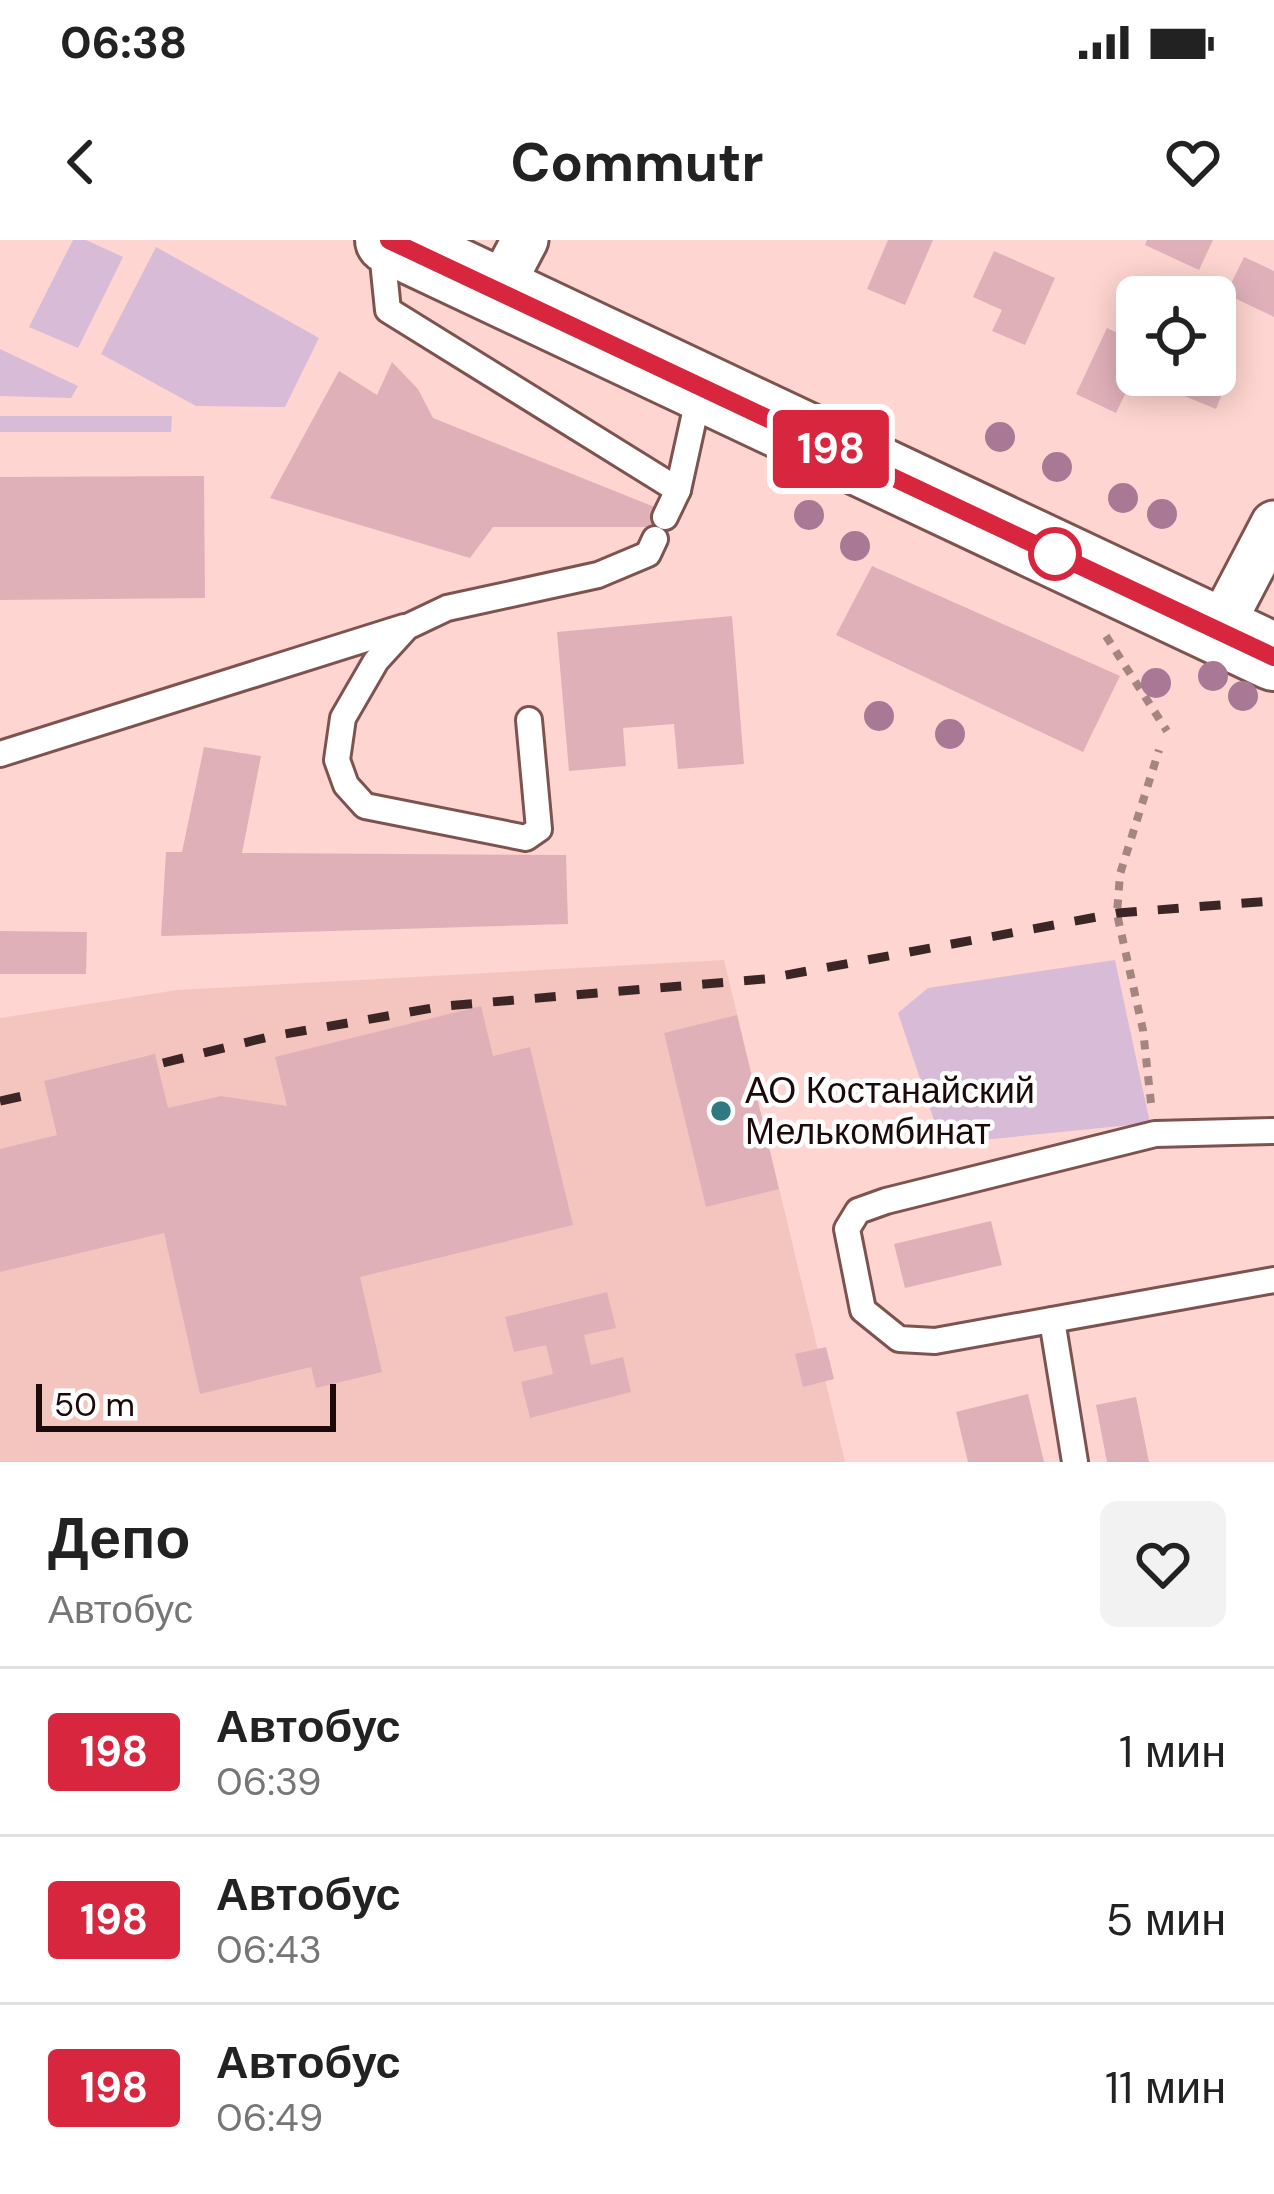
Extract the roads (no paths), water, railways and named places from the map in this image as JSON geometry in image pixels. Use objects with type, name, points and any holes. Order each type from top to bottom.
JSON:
[{"type":"street","points":[[386,240],[511,267],[701,388],[1246,644],[1274,524]]},
{"type":"lane","points":[[386,240],[379,246],[388,310],[678,490]]},
{"type":"lane","points":[[0,754],[406,627],[447,608],[598,575],[648,554],[678,490],[701,388]]},
{"type":"lane","points":[[406,627],[376,661],[343,718],[337,760],[346,784],[365,806],[526,838],[535,834],[539,829],[529,721]]},
{"type":"lane","points":[[1274,1131],[1155,1135],[886,1201],[858,1211],[848,1229],[862,1310],[899,1339],[935,1341],[1274,1280]]},
{"type":"lane","points":[[1052,1320],[1075,1462]]},
{"type":"railway","points":[[163,1063],[268,1037],[444,1006],[765,979],[1118,913],[1271,901]]},
{"type":"railway","points":[[0,1101],[32,1094]]},
{"type":"place","name":"АО Костанайский Мелькомбинат","points":[[721,1111]]}]
